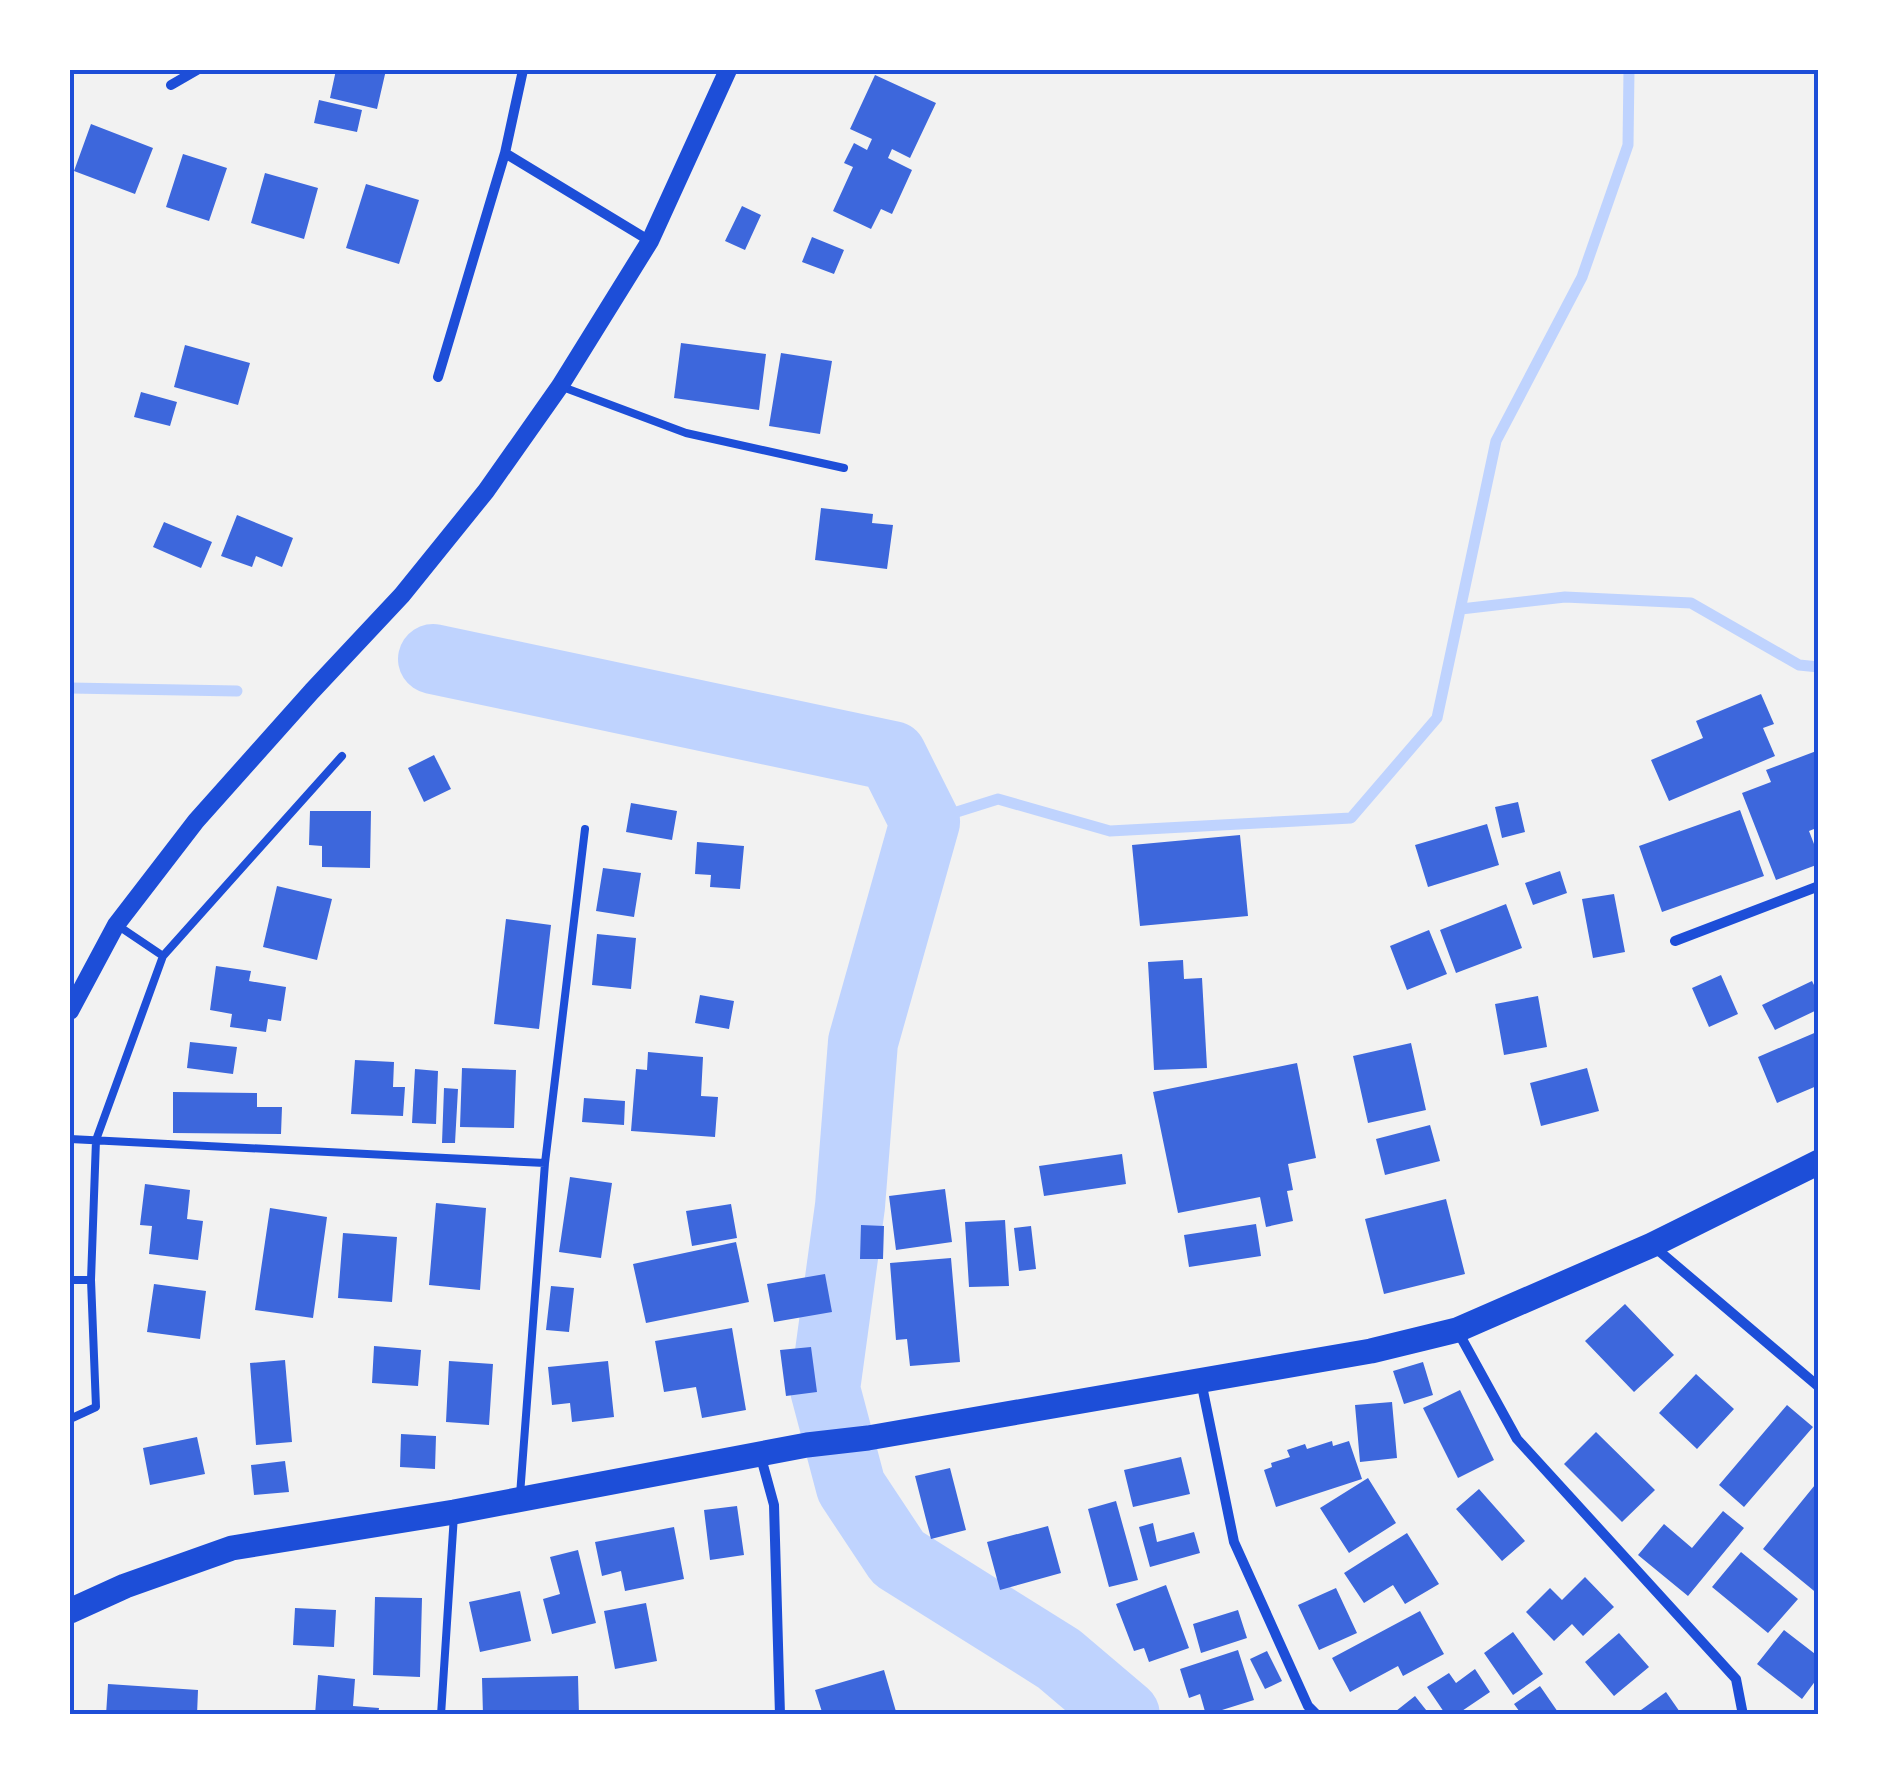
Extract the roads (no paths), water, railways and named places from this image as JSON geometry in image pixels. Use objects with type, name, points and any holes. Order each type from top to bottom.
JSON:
[{"type":"main road","points":[[70,1611],[125,1586],[232,1548],[454,1512],[807,1445],[868,1438],[1371,1351],[1456,1330],[1652,1245],[1819,1162]]},
{"type":"street","points":[[171,85],[197,70]]},
{"type":"street","points":[[438,378],[506,153],[523,70]]},
{"type":"street","points":[[70,1011],[116,924],[196,821],[402,595],[486,491],[560,386],[650,241],[728,70]]},
{"type":"street","points":[[506,153],[650,241]]},
{"type":"street","points":[[1675,941],[1819,886]]},
{"type":"street","points":[[1652,1245],[1819,1387]]},
{"type":"street","points":[[1456,1330],[1517,1439],[1736,1679],[1743,1715]]},
{"type":"street","points":[[1201,1381],[1234,1542],[1308,1706],[1316,1715]]},
{"type":"street","points":[[760,1454],[774,1505],[780,1715]]},
{"type":"lane","points":[[560,386],[686,433],[844,468]]},
{"type":"lane","points":[[70,1420],[96,1407],[91,1280],[96,1140],[163,956],[342,756]]},
{"type":"lane","points":[[519,1500],[545,1163],[586,829]]},
{"type":"lane","points":[[116,924],[163,956]]},
{"type":"lane","points":[[70,1139],[545,1163]]},
{"type":"lane","points":[[70,1280],[91,1280]]},
{"type":"lane","points":[[441,1715],[454,1512]]},
{"type":"waterway","points":[[925,822],[998,799],[1110,831],[1351,818],[1437,718],[1496,441],[1582,277],[1628,145],[1629,70]]},
{"type":"waterway","points":[[1461,609],[1565,597],[1691,603],[1799,665],[1819,667]]},
{"type":"waterway","points":[[433,659],[892,756],[925,822],[863,1042],[850,1206],[825,1389],[851,1487],[898,1558],[1059,1659],[1125,1715]]},
{"type":"waterway","points":[[70,688],[237,691]]}]
